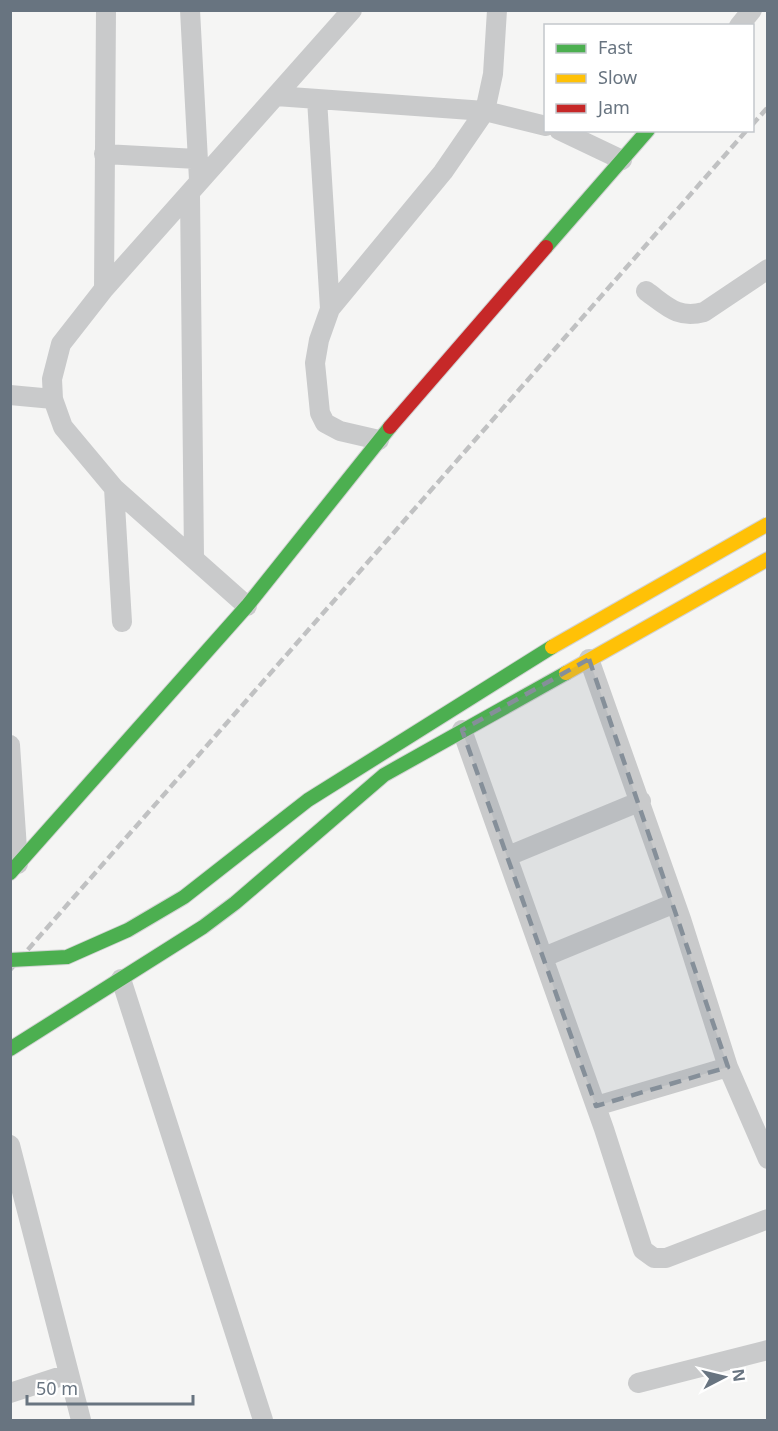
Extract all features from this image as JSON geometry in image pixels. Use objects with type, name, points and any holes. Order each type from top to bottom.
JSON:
[{"type":"main road","points":[[14,868],[247,606],[379,440],[646,132]]},
{"type":"main road","points":[[10,960],[67,957],[128,930],[184,897],[318,794],[583,628],[768,524]]},
{"type":"main road","points":[[10,1049],[235,903],[384,775],[768,559]]},
{"type":"street","points":[[104,290],[106,10]]},
{"type":"street","points":[[190,10],[197,159],[194,187],[194,557]]},
{"type":"street","points":[[247,606],[114,488],[63,426],[53,399],[52,379],[61,344],[104,290],[352,10]]},
{"type":"street","points":[[330,309],[443,172],[485,111],[494,74],[497,10]]},
{"type":"street","points":[[741,24],[752,10]]},
{"type":"street","points":[[276,96],[485,111],[544,126]]},
{"type":"street","points":[[317,99],[330,309],[315,363],[320,413],[332,428],[379,440]]},
{"type":"street","points":[[563,132],[622,160]]},
{"type":"street","points":[[104,154],[197,159]]},
{"type":"street","points":[[646,291],[678,314],[692,315],[704,312],[768,269]]},
{"type":"street","points":[[10,395],[53,399]]},
{"type":"street","points":[[114,488],[122,622]]},
{"type":"street","points":[[589,659],[641,801],[728,1067],[768,1159]]},
{"type":"street","points":[[462,730],[596,1106],[643,1250],[654,1258],[666,1258],[768,1219]]},
{"type":"street","points":[[10,745],[14,868]]},
{"type":"street","points":[[508,856],[641,801]]},
{"type":"street","points":[[544,957],[675,903]]},
{"type":"street","points":[[121,979],[263,1420]]},
{"type":"street","points":[[596,1106],[728,1067]]},
{"type":"street","points":[[10,1145],[81,1420]]},
{"type":"street","points":[[638,1383],[768,1350]]},
{"type":"street","points":[[10,1393],[68,1374]]},
{"type":"highlighted area","points":[[589,659],[728,1067],[596,1106],[462,730]]},
{"type":"railway","points":[[754,123],[768,107]]},
{"type":"railway","points":[[10,970],[745,132]]},
{"type":"traffic: fast","points":[[546,247],[646,132]]},
{"type":"traffic: fast","points":[[10,873],[247,606],[390,427]]},
{"type":"traffic: fast","points":[[10,960],[67,957],[128,930],[184,897],[308,800],[552,647]]},
{"type":"traffic: fast","points":[[10,1049],[203,927],[235,903],[384,775],[566,673]]},
{"type":"traffic: slow","points":[[552,647],[768,524]]},
{"type":"traffic: slow","points":[[566,673],[768,559]]},
{"type":"traffic: jam","points":[[390,427],[546,247]]}]
